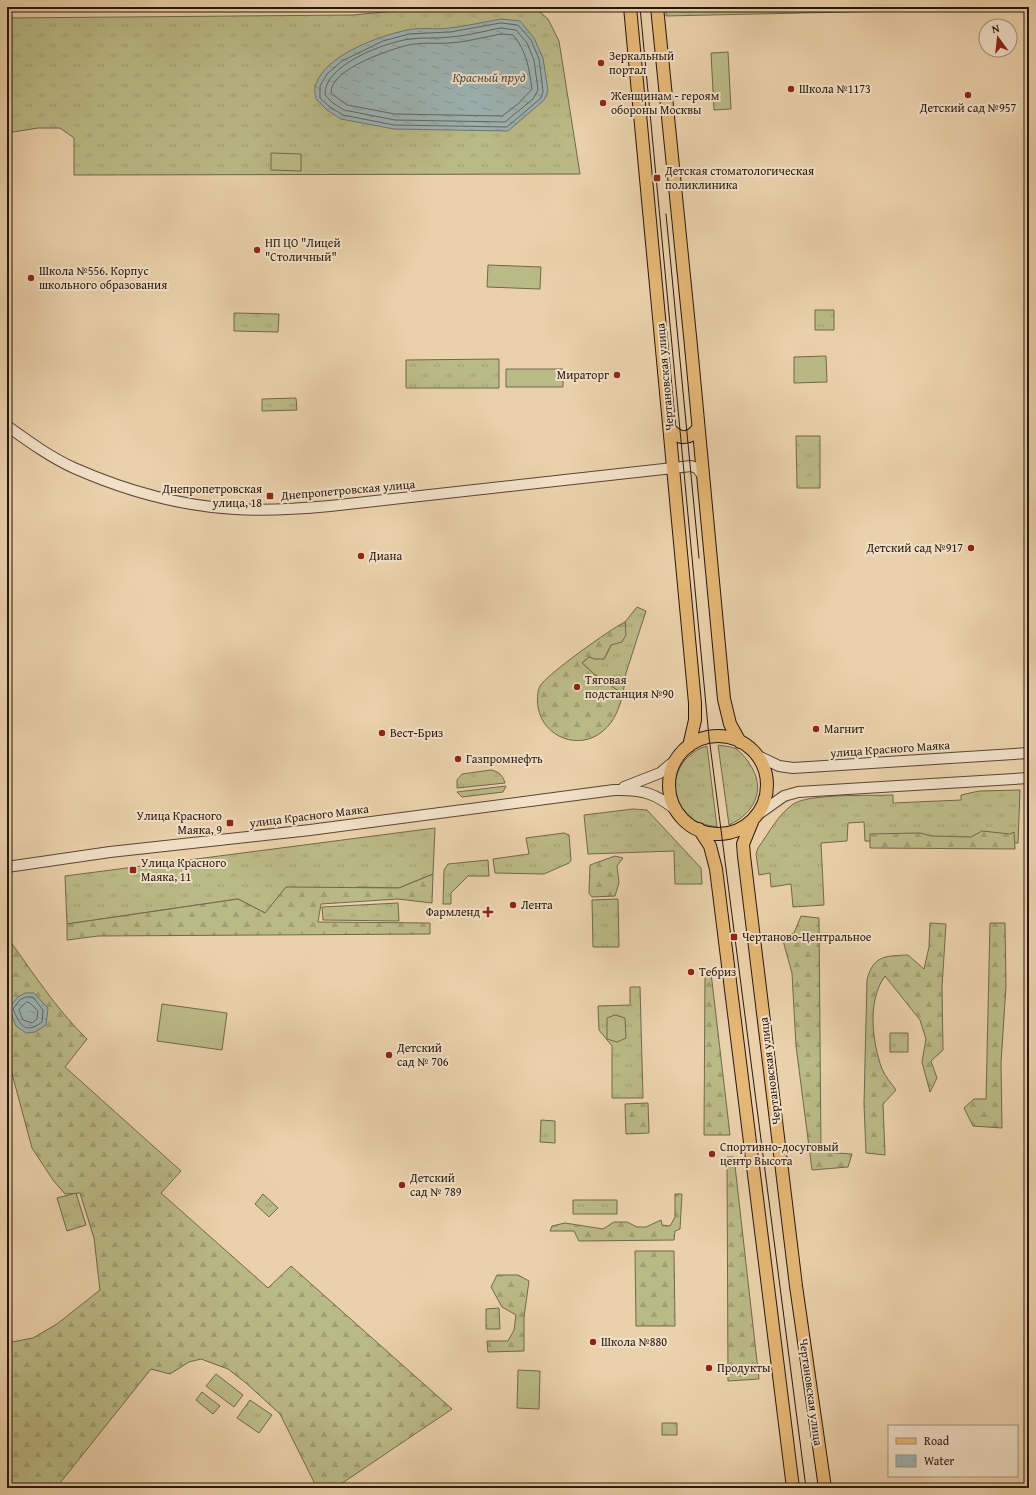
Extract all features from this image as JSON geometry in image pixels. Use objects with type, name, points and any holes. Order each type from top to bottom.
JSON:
[{"type":"main road","name":"Чертановская улица","points":[[630,7],[695,702],[695,720],[689,746]]},
{"type":"main road","name":"Чертановская улица","points":[[657,7],[724,699],[730,724],[740,742]]},
{"type":"main road","points":[[670,429],[675,434],[682,437],[688,437],[694,434],[698,428]]},
{"type":"main road","name":"Чертановская улица","points":[[756,817],[743,828],[726,833],[715,834],[699,829],[683,818],[677,811],[671,798],[670,784],[672,770],[678,758],[689,746],[700,740],[714,736],[729,738],[740,742],[756,754],[762,765],[767,787],[766,799],[744,840],[744,856],[796,1286],[825,1488]]},
{"type":"main road","name":"Чертановская улица","points":[[699,829],[710,846],[716,869],[793,1488]]},
{"type":"street","name":"Днепропетровская улица","points":[[7,426],[26,440],[74,468],[114,483],[190,504],[235,509],[270,510],[330,506],[691,466],[697,468],[703,476]]},
{"type":"street","name":"улица Красного Маяка","points":[[756,754],[779,766],[793,768],[1029,753]]},
{"type":"street","name":"улица Красного Маяка","points":[[614,790],[640,782],[660,773],[678,758]]},
{"type":"street","points":[[756,817],[784,796],[798,792],[1029,778]]},
{"type":"street","name":"улица Красного Маяка","points":[[7,867],[90,855],[310,830],[614,790],[634,790],[651,794],[666,802],[677,811]]},
{"type":"green space","points":[[435,7],[534,7],[548,19],[559,41],[580,174],[74,175],[74,138],[60,128],[38,128],[7,133],[7,18],[353,15]]},
{"type":"green space","points":[[666,7],[1029,7],[1029,8],[666,16]]},
{"type":"green space","points":[[728,52],[731,109],[714,110],[711,53]]},
{"type":"green space","points":[[271,153],[301,154],[301,171],[271,170]]},
{"type":"green space","points":[[488,265],[541,267],[540,289],[487,287]]},
{"type":"green space","points":[[815,310],[834,310],[834,330],[815,330]]},
{"type":"green space","points":[[234,313],[279,314],[278,332],[234,331]]},
{"type":"green space","points":[[826,356],[827,382],[794,383],[794,357]]},
{"type":"green space","points":[[499,359],[499,388],[406,388],[406,360]]},
{"type":"green space","points":[[506,369],[563,369],[563,387],[506,387]]},
{"type":"green space","points":[[296,398],[297,410],[262,411],[262,399]]},
{"type":"green space","points":[[796,436],[820,436],[820,488],[797,488]]},
{"type":"green space","points":[[637,607],[646,611],[626,673],[623,694],[594,674],[582,663],[589,657],[604,659],[611,645],[626,626],[625,622]]},
{"type":"green space","points":[[625,622],[626,635],[622,642],[611,645],[604,659],[589,657],[582,663],[594,674],[623,694],[614,719],[603,731],[594,737],[584,740],[564,738],[555,733],[547,727],[541,718],[537,702],[540,686],[554,672],[580,652]]},
{"type":"green space","points":[[718,745],[732,747],[740,752],[749,763],[757,782],[756,799],[752,807],[746,814],[729,825]]},
{"type":"green space","points":[[707,746],[717,827],[700,823],[689,818],[679,805],[676,795],[675,785],[677,774],[681,765],[697,750]]},
{"type":"green space","points":[[491,770],[500,774],[505,783],[457,788],[457,780],[462,774]]},
{"type":"green space","points":[[506,786],[503,792],[462,797],[457,792]]},
{"type":"green space","points":[[1020,790],[1018,843],[865,841],[864,822],[848,823],[847,841],[821,843],[824,905],[793,907],[791,884],[771,887],[770,873],[759,875],[756,854],[758,848],[782,814],[799,801],[825,797],[856,795],[893,795],[893,803],[961,800],[961,795],[979,791]]},
{"type":"green space","points":[[633,809],[647,810],[701,868],[702,884],[675,884],[674,851],[588,854],[584,815]]},
{"type":"green space","points":[[435,828],[433,874],[399,888],[358,887],[265,913],[238,899],[67,924],[65,876]]},
{"type":"green space","points":[[982,831],[1010,834],[1014,832],[1015,849],[870,848],[870,834],[920,833],[931,836],[971,837]]},
{"type":"green space","points":[[564,833],[569,835],[571,860],[569,863],[544,874],[495,873],[493,859],[529,854],[526,838]]},
{"type":"green space","points":[[615,856],[623,858],[617,866],[619,883],[615,896],[592,897],[589,893],[590,865]]},
{"type":"green space","points":[[488,860],[489,876],[468,876],[451,893],[451,904],[443,904],[444,870],[448,864]]},
{"type":"green space","points":[[433,874],[432,903],[398,899],[321,904],[318,922],[430,923],[430,934],[98,936],[67,940],[67,924],[238,899],[265,913],[286,887],[399,888]]},
{"type":"green space","points":[[618,899],[619,947],[593,947],[592,900]]},
{"type":"green space","points":[[398,903],[399,921],[323,920],[322,907]]},
{"type":"green space","points":[[801,916],[819,918],[821,1152],[852,1154],[848,1167],[812,1170],[796,1046],[792,973],[782,937],[794,933]]},
{"type":"green space","points":[[930,923],[946,924],[942,987],[943,1050],[931,1061],[937,1078],[930,1092],[922,1062],[926,1039],[920,1020],[885,976],[879,986],[876,997],[873,1021],[874,1034],[882,1069],[896,1090],[883,1104],[885,1155],[866,1153],[864,1104],[867,980],[873,966],[877,961],[887,957],[908,955],[924,969],[929,947]]},
{"type":"green space","points":[[990,923],[1005,923],[1006,986],[1001,1063],[1002,1128],[973,1126],[964,1108],[974,1099],[986,1099]]},
{"type":"green space","points":[[7,937],[55,1003],[87,1039],[65,1067],[181,1171],[161,1193],[268,1288],[291,1266],[452,1409],[335,1488],[317,1488],[280,1414],[228,1369],[201,1359],[189,1362],[170,1374],[151,1369],[56,1488],[7,1488],[7,1343],[33,1338],[57,1324],[100,1290],[94,1238],[80,1193],[65,1194],[53,1180],[32,1148],[7,1055]]},
{"type":"green space","points":[[711,973],[730,1135],[704,1135],[705,974]]},
{"type":"green space","points":[[630,987],[640,987],[643,1098],[612,1098],[612,1046],[599,1030],[598,1006],[630,1005]]},
{"type":"green space","points":[[162,1004],[227,1013],[222,1050],[157,1041]]},
{"type":"green space","points":[[615,1015],[625,1018],[626,1038],[617,1042],[607,1039],[607,1018]]},
{"type":"green space","points":[[890,1033],[908,1033],[908,1052],[890,1052]]},
{"type":"green space","points":[[648,1103],[649,1133],[626,1134],[625,1104]]},
{"type":"green space","points":[[541,1120],[555,1121],[555,1143],[540,1142]]},
{"type":"green space","points":[[727,1157],[734,1157],[759,1379],[728,1381]]},
{"type":"green space","points":[[76,1193],[86,1225],[67,1231],[57,1198]]},
{"type":"green space","points":[[263,1194],[278,1208],[269,1217],[255,1204]]},
{"type":"green space","points":[[675,1194],[682,1194],[680,1229],[675,1231],[674,1240],[579,1241],[574,1231],[550,1231],[552,1226],[565,1223],[603,1229],[614,1222],[627,1222],[637,1227],[646,1227],[661,1220],[662,1225],[670,1226],[675,1217]]},
{"type":"green space","points":[[573,1200],[617,1200],[617,1214],[573,1214]]},
{"type":"green space","points":[[635,1251],[674,1251],[675,1326],[636,1326]]},
{"type":"green space","points":[[497,1275],[518,1275],[529,1281],[524,1317],[524,1351],[488,1352],[487,1341],[508,1341],[514,1330],[516,1315],[502,1307],[491,1287]]},
{"type":"green space","points":[[499,1308],[500,1329],[486,1329],[486,1309]]},
{"type":"green space","points":[[518,1370],[540,1371],[539,1409],[517,1408]]},
{"type":"green space","points":[[216,1374],[243,1395],[234,1407],[206,1386]]},
{"type":"green space","points":[[202,1392],[220,1406],[213,1414],[196,1400]]},
{"type":"green space","points":[[250,1400],[272,1415],[259,1433],[237,1418]]},
{"type":"green space","points":[[662,1423],[677,1423],[677,1435],[662,1435]]},
{"type":"water","name":"Красный пруд","points":[[501,19],[520,21],[534,38],[543,58],[548,91],[544,100],[508,131],[394,129],[341,119],[327,110],[316,99],[315,86],[322,74],[330,64],[355,48],[382,37],[407,30],[450,28]]},
{"type":"water","points":[[25,993],[34,993],[48,1008],[46,1025],[35,1032],[26,1033],[16,1026],[9,1008],[18,997]]},
{"type":"tram line","points":[[640,7],[709,737],[806,1488]]},
{"type":"tram line","points":[[666,214],[699,558]]},
{"type":"place","name":"Зеркальный портал","points":[[601,63]]},
{"type":"place","name":"Школа №1173","points":[[791,89]]},
{"type":"place","name":"Детский сад №957","points":[[968,95]]},
{"type":"place","name":"Женщинам - героям обороны Москвы","points":[[603,103]]},
{"type":"place","name":"Детская стоматологическая поликлиника","points":[[657,178]]},
{"type":"place","name":"НП ЦО \"Лицей \"Столичный\"","points":[[257,250]]},
{"type":"place","name":"Школа №556. Корпус школьного образования","points":[[31,278]]},
{"type":"place","name":"Мираторг","points":[[617,375]]},
{"type":"place","name":"Днепропетровская улица, 18","points":[[270,496]]},
{"type":"place","name":"Детский сад №917","points":[[971,548]]},
{"type":"place","name":"Диана","points":[[361,556]]},
{"type":"place","name":"Тяговая подстанция №90","points":[[577,687]]},
{"type":"place","name":"Магнит","points":[[816,729]]},
{"type":"place","name":"Вест-Бриз","points":[[382,733]]},
{"type":"place","name":"Газпромнефть","points":[[458,759]]},
{"type":"place","name":"Улица Красного Маяка, 9","points":[[230,823]]},
{"type":"place","name":"Улица Красного Маяка, 11","points":[[133,870]]},
{"type":"place","name":"Лента","points":[[513,905]]},
{"type":"place","name":"Фармленд","points":[[488,912]]},
{"type":"place","name":"Чертаново-Центральное","points":[[734,937]]},
{"type":"place","name":"Тебриз","points":[[691,972]]},
{"type":"place","name":"Детский сад № 706","points":[[389,1055]]},
{"type":"place","name":"Спортивно-досуговый центр Высота","points":[[712,1154]]},
{"type":"place","name":"Детский сад № 789","points":[[402,1185]]},
{"type":"place","name":"Школа №880","points":[[593,1342]]},
{"type":"place","name":"Продукты","points":[[709,1368]]}]
